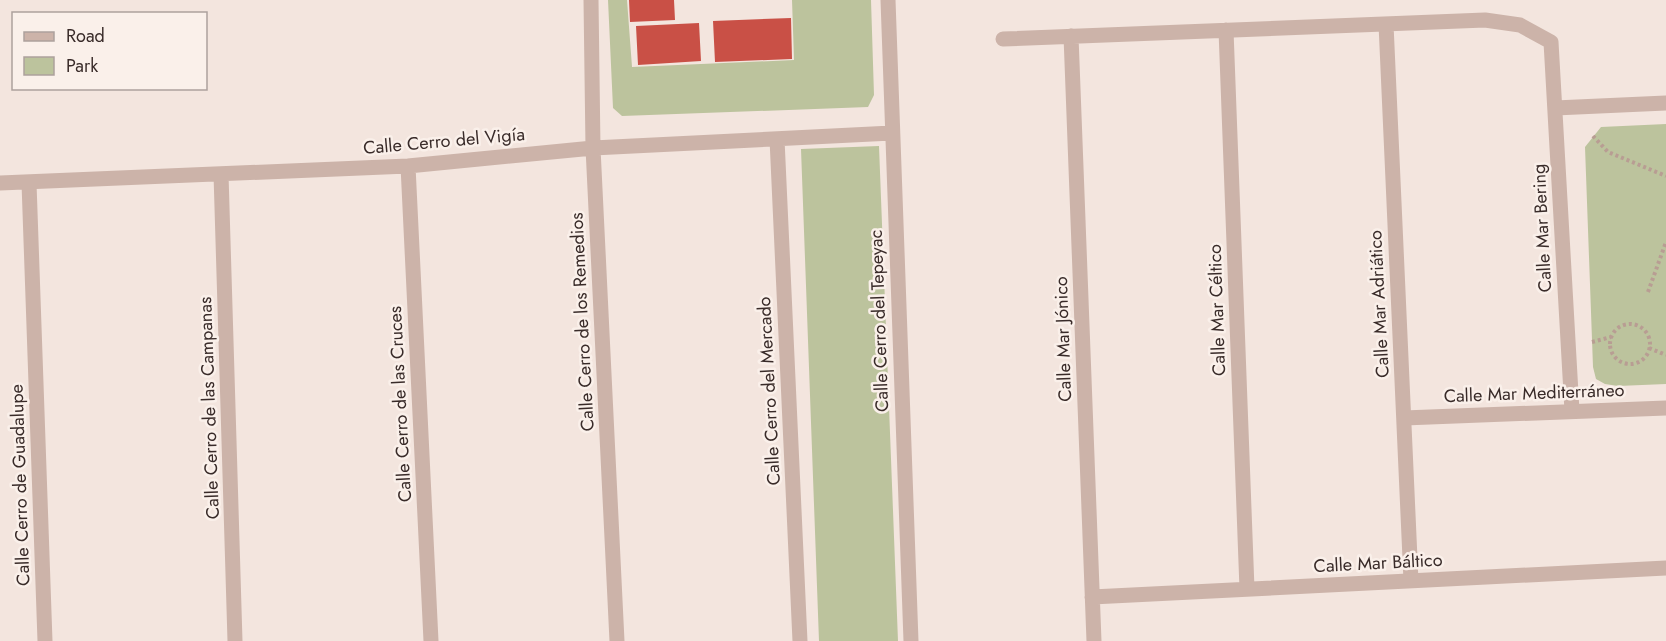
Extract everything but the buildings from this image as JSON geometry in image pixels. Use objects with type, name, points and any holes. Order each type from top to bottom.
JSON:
[{"type":"street","name":"Calle Cerro de los Remedios","points":[[591,0],[593,148],[617,641]]},
{"type":"street","name":"Calle Cerro del Tepeyac","points":[[888,0],[911,641]]},
{"type":"street","name":"Calle Mar Bering","points":[[1386,24],[1485,20],[1520,25],[1551,42],[1572,411]]},
{"type":"street","points":[[1003,39],[1386,24]]},
{"type":"street","name":"Calle Mar Adriático","points":[[1386,24],[1411,581]]},
{"type":"street","name":"Calle Mar Céltico","points":[[1226,30],[1247,589]]},
{"type":"street","name":"Calle Mar Jónico","points":[[1071,36],[1094,641]]},
{"type":"street","points":[[1555,108],[1666,103]]},
{"type":"street","name":"Calle Cerro del Vigía","points":[[0,183],[408,165],[593,148],[892,132]]},
{"type":"street","name":"Calle Cerro del Mercado","points":[[777,139],[800,641]]},
{"type":"street","name":"Calle Cerro de las Cruces","points":[[408,165],[431,641]]},
{"type":"street","name":"Calle Cerro de las Campanas","points":[[221,174],[236,641]]},
{"type":"street","name":"Calle Cerro de Guadalupe","points":[[29,183],[45,641]]},
{"type":"street","name":"Calle Mar Mediterráneo","points":[[1404,418],[1666,408]]},
{"type":"street","name":"Calle Mar Báltico","points":[[1092,597],[1666,568]]},
{"type":"path","points":[[1593,136],[1608,152],[1666,176]]},
{"type":"path","points":[[1648,292],[1666,242]]},
{"type":"path","points":[[1592,342],[1611,337],[1622,326],[1635,325],[1646,332],[1649,348],[1641,361],[1628,365],[1612,354],[1611,337]]},
{"type":"path","points":[[1649,348],[1666,355]]},
{"type":"green space","points":[[608,0],[627,0],[632,67],[794,60],[792,0],[871,0],[874,95],[868,107],[622,116],[613,108]]},
{"type":"green space","points":[[1666,124],[1666,384],[1618,386],[1605,384],[1596,379],[1593,367],[1585,147],[1601,127]]},
{"type":"green space","points":[[879,146],[898,641],[819,641],[801,149]]}]
